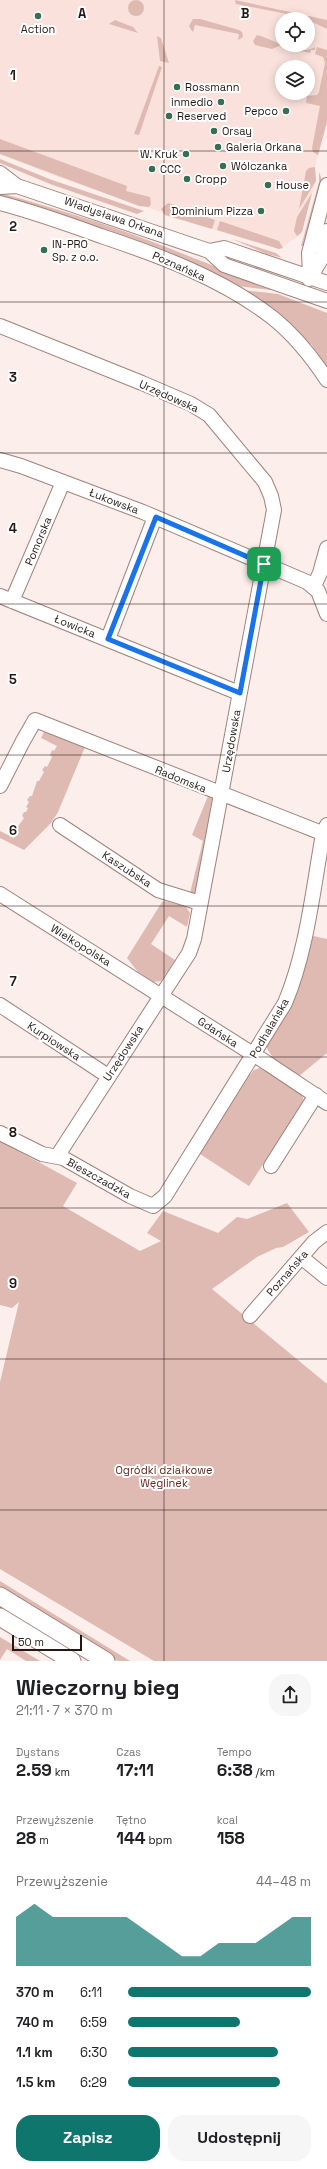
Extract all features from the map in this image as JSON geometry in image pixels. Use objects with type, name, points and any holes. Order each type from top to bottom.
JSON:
[{"type":"main road","points":[[0,1596],[106,1661]]},
{"type":"main road","points":[[0,1617],[72,1661]]},
{"type":"street","name":"Władysława Orkana","points":[[0,173],[17,186],[209,251],[224,265],[327,301]]},
{"type":"street","points":[[304,293],[310,276],[309,253],[327,185]]},
{"type":"street","name":"Władysława Orkana","points":[[0,187],[17,186]]},
{"type":"street","name":"Poznańska","points":[[0,203],[49,217],[153,254],[189,269],[236,294],[263,310],[287,330],[307,352],[327,380]]},
{"type":"street","points":[[310,276],[325,263],[327,231]]},
{"type":"street","name":"Władysława Orkana","points":[[209,251],[224,248],[284,267],[327,283]]},
{"type":"street","points":[[284,267],[309,253]]},
{"type":"street","name":"Urzędowska","points":[[0,326],[142,383],[190,404],[209,415],[262,478],[271,496],[274,510],[194,939],[189,953],[60,1152],[62,1158]]},
{"type":"street","name":"Łukowska","points":[[0,460],[156,517],[314,586]]},
{"type":"street","name":"Pomorska","points":[[6,599],[63,482]]},
{"type":"street","points":[[108,639],[156,517]]},
{"type":"street","points":[[327,548],[320,573],[314,586],[322,597],[327,614]]},
{"type":"street","name":"Łowicka","points":[[6,599],[240,693]]},
{"type":"street","name":"Radomska","points":[[0,786],[23,741],[36,720],[221,795],[326,831]]},
{"type":"street","name":"Kaszubska","points":[[60,825],[158,890],[200,903]]},
{"type":"street","name":"Podhalańska","points":[[153,1206],[165,1196],[279,1014],[291,987],[326,831]]},
{"type":"street","name":"Wielkopolska","points":[[0,895],[161,995]]},
{"type":"street","name":"Gdańska","points":[[161,995],[321,1099],[271,1166]]},
{"type":"street","name":"Kurpiowska","points":[[0,1006],[108,1076]]},
{"type":"street","name":"Bieszczadzka","points":[[0,1133],[42,1154],[62,1158],[130,1196],[153,1206]]},
{"type":"street","name":"Poznańska","points":[[250,1316],[301,1256],[314,1242],[327,1232]]},
{"type":"street","points":[[301,1256],[327,1278]]},
{"type":"shaded area","points":[[0,0],[327,0],[327,122],[315,167],[316,181],[300,235],[279,249],[165,215],[161,212],[61,178],[0,154]]},
{"type":"green space","points":[[136,0],[143,5],[144,8],[139,15],[136,16],[129,11],[128,8],[133,1]]},
{"type":"green space","points":[[235,0],[290,12],[277,12],[236,4]]},
{"type":"green space","points":[[315,17],[327,20],[327,29],[315,23]]},
{"type":"green space","points":[[193,19],[200,19],[239,30],[242,32],[243,37],[238,40],[239,34],[195,25],[193,32],[189,26]]},
{"type":"green space","points":[[115,20],[133,27],[138,33],[109,24]]},
{"type":"green space","points":[[257,35],[275,42],[275,48],[272,49],[255,45],[253,41]]},
{"type":"green space","points":[[157,36],[161,38],[169,63],[160,61]]},
{"type":"green space","points":[[317,47],[327,50],[327,122],[318,155],[313,152],[312,148],[320,106],[306,103],[306,100],[315,100],[315,95],[319,92],[325,63],[323,57],[315,54]]},
{"type":"green space","points":[[159,66],[162,67],[139,135],[134,134]]},
{"type":"green space","points":[[0,139],[127,186],[126,191],[150,197],[151,204],[149,207],[139,206],[0,154]]},
{"type":"green space","points":[[0,159],[52,180],[144,211],[137,214],[50,184],[0,163]]},
{"type":"green space","points":[[315,167],[316,181],[299,209],[306,171],[309,168]]},
{"type":"green space","points":[[319,172],[322,180],[306,240],[303,246],[301,246],[319,182]]},
{"type":"green space","points":[[0,193],[134,235],[269,287],[271,290],[237,286],[0,197]]},
{"type":"green space","points":[[312,193],[302,232],[297,236],[294,231],[297,217]]},
{"type":"green space","points":[[168,203],[215,220],[212,229],[165,215],[161,209]]},
{"type":"green space","points":[[220,221],[279,241],[283,248],[279,249],[217,230]]},
{"type":"green space","points":[[232,239],[276,253],[282,258],[267,254]]},
{"type":"green space","points":[[242,290],[278,294],[327,313],[327,367],[311,344],[306,344]]},
{"type":"green space","points":[[44,732],[85,747],[58,812],[51,823],[24,850],[0,838],[0,831],[14,838],[16,833],[14,832],[24,818],[22,816],[28,808],[26,807],[29,802],[27,800],[30,796],[32,796],[37,781],[39,781],[44,772],[42,770],[45,766],[47,767],[52,757],[50,755],[52,750],[54,751],[57,746],[41,738]]},
{"type":"green space","points":[[208,796],[214,799],[196,895],[190,893],[203,841],[192,835]]},
{"type":"green space","points":[[165,901],[186,907],[190,913],[187,927],[169,916],[151,944],[175,960],[161,981],[154,982],[138,972],[127,958],[162,902]]},
{"type":"green space","points":[[309,935],[327,939],[327,1053],[299,1076],[275,1059],[271,1055],[266,1045]]},
{"type":"green space","points":[[260,1068],[302,1095],[304,1101],[249,1186],[200,1154],[198,1156],[195,1154],[247,1073],[250,1075],[254,1070]]},
{"type":"green space","name":"Ogródki działkowe Węglinek","points":[[0,1141],[77,1183],[63,1206],[140,1251],[161,1241],[147,1233],[163,1211],[218,1233],[237,1217],[247,1219],[287,1203],[309,1232],[283,1247],[276,1248],[257,1257],[212,1289],[327,1384],[327,1661],[154,1661],[0,1569],[0,1382],[19,1302],[12,1308],[0,1305]]},
{"type":"green space","points":[[0,1581],[130,1661],[118,1661],[0,1589]]},
{"type":"green space","points":[[0,1637],[40,1661],[26,1661],[7,1649],[0,1660]]},
{"type":"place","name":"Action","points":[[38,16]]},
{"type":"place","name":"Rossmann","points":[[177,87]]},
{"type":"place","name":"inmedio","points":[[221,102]]},
{"type":"place","name":"Pepco","points":[[286,111]]},
{"type":"place","name":"Reserved","points":[[169,116]]},
{"type":"place","name":"Orsay","points":[[214,131]]},
{"type":"place","name":"Galeria Orkana","points":[[218,147]]},
{"type":"place","name":"W. Kruk","points":[[186,154]]},
{"type":"place","name":"Wólczanka","points":[[223,166]]},
{"type":"place","name":"CCC","points":[[152,169]]},
{"type":"place","name":"Cropp","points":[[187,179]]},
{"type":"place","name":"House","points":[[268,185]]},
{"type":"place","name":"Dominium Pizza","points":[[261,211]]},
{"type":"place","name":"IN-PRO Sp. z o.o.","points":[[44,250]]},
{"type":"route","points":[[156,517],[264,564],[240,693],[108,639],[156,517]]}]
